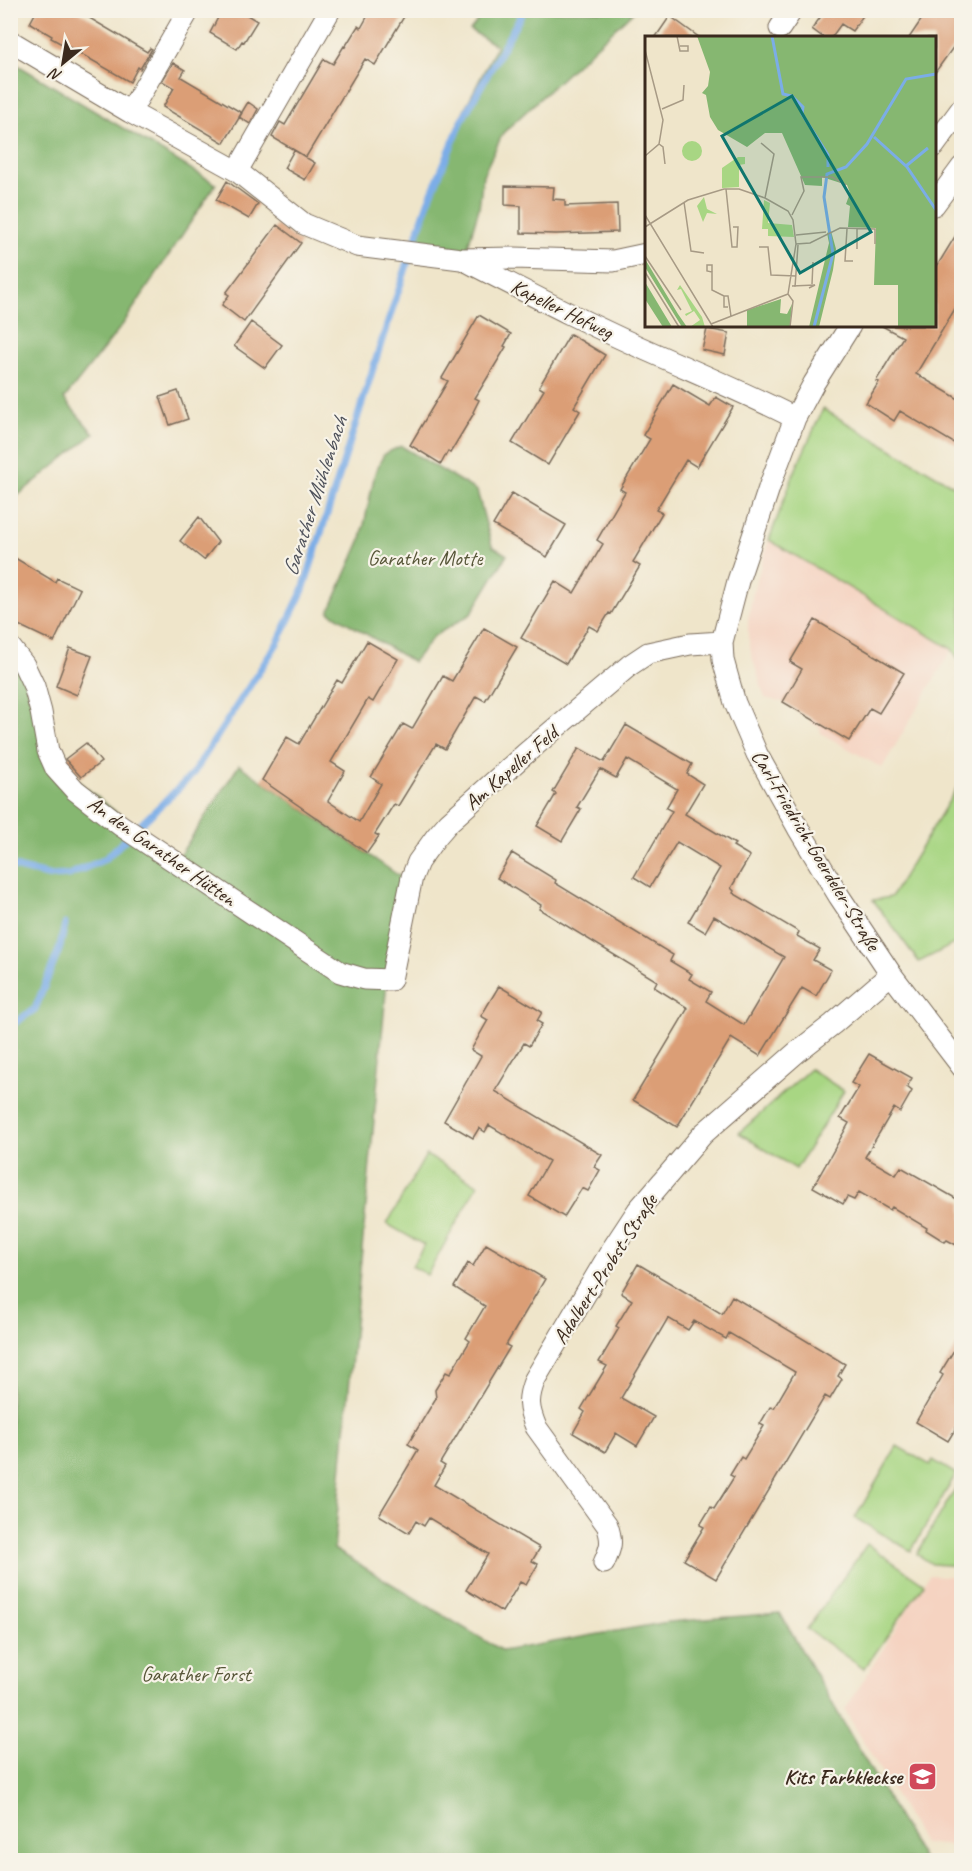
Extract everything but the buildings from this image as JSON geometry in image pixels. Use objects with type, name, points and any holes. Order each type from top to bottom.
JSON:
[{"type":"street","points":[[130,112],[189,10]]},
{"type":"street","points":[[237,171],[330,10]]},
{"type":"street","name":"Kapeller Hofweg","points":[[10,41],[130,112],[237,171],[304,224],[357,246],[461,259],[613,261],[645,254]]},
{"type":"street","points":[[936,143],[962,108]]},
{"type":"street","points":[[936,202],[962,167]]},
{"type":"street","name":"Kapeller Hofweg","points":[[461,259],[660,357],[762,401],[795,418]]},
{"type":"street","points":[[795,418],[849,327]]},
{"type":"street","name":"Carl-Friedrich-Goerdeler-Straße","points":[[795,418],[761,508],[738,581],[722,642],[723,660],[735,703],[757,754],[798,828],[838,896],[891,974],[962,1067]]},
{"type":"street","name":"Am Kapeller Feld","points":[[391,980],[412,877],[425,850],[449,822],[525,754],[648,652],[690,644],[722,642]]},
{"type":"street","name":"An den Garather Hütten","points":[[10,647],[24,665],[34,686],[48,752],[56,769],[75,790],[120,825],[340,972],[364,979],[391,980]]},
{"type":"street","name":"Adalbert-Probst-Straße","points":[[604,1563],[612,1538],[607,1525],[536,1427],[530,1412],[529,1400],[535,1379],[638,1210],[704,1134],[797,1052],[891,974]]},
{"type":"shaded area","points":[[769,540],[952,649],[882,768],[821,733],[820,728],[810,722],[812,719],[783,702],[765,698],[751,653],[748,619],[753,593]]},
{"type":"shaded area","name":"Kits Farbkleckse","points":[[929,1575],[961,1577],[961,1847],[923,1843],[845,1710]]},
{"type":"green space","points":[[485,11],[634,11],[503,133],[483,175],[479,208],[466,253],[410,249],[460,118],[497,46],[470,30]]},
{"type":"green space","points":[[11,61],[216,184],[123,324],[64,399],[94,434],[11,501]]},
{"type":"green space","points":[[823,409],[961,490],[961,663],[952,649],[769,540],[794,473]]},
{"type":"green space","name":"Garather Motte","points":[[401,446],[477,491],[492,546],[507,555],[471,614],[434,636],[413,662],[329,612],[361,539],[375,473],[384,454]]},
{"type":"green space","name":"Garather Forst","points":[[10,654],[20,664],[47,756],[176,861],[239,765],[405,880],[387,981],[334,1549],[502,1651],[668,1622],[780,1613],[923,1860],[11,1860]]},
{"type":"green space","points":[[961,781],[961,934],[956,943],[919,962],[873,900],[891,897]]},
{"type":"green space","points":[[810,1069],[844,1091],[796,1169],[739,1133]]},
{"type":"green space","points":[[426,1155],[478,1185],[427,1275],[412,1266],[424,1245],[387,1224]]},
{"type":"green space","points":[[897,1446],[930,1465],[933,1460],[956,1474],[911,1551],[855,1518]]},
{"type":"green space","points":[[961,1479],[961,1566],[932,1564],[917,1554]]},
{"type":"green space","points":[[867,1544],[924,1584],[864,1669],[807,1629]]},
{"type":"waterway","name":"Garather Mühlenbach","points":[[10,865],[52,876],[69,875],[105,859],[192,775],[278,642],[303,590],[428,202],[463,118],[524,10]]},
{"type":"waterway","points":[[10,1026],[35,1009],[59,950],[65,924]]},
{"type":"place","name":"Kits Farbkleckse","points":[[923,1777]]}]
